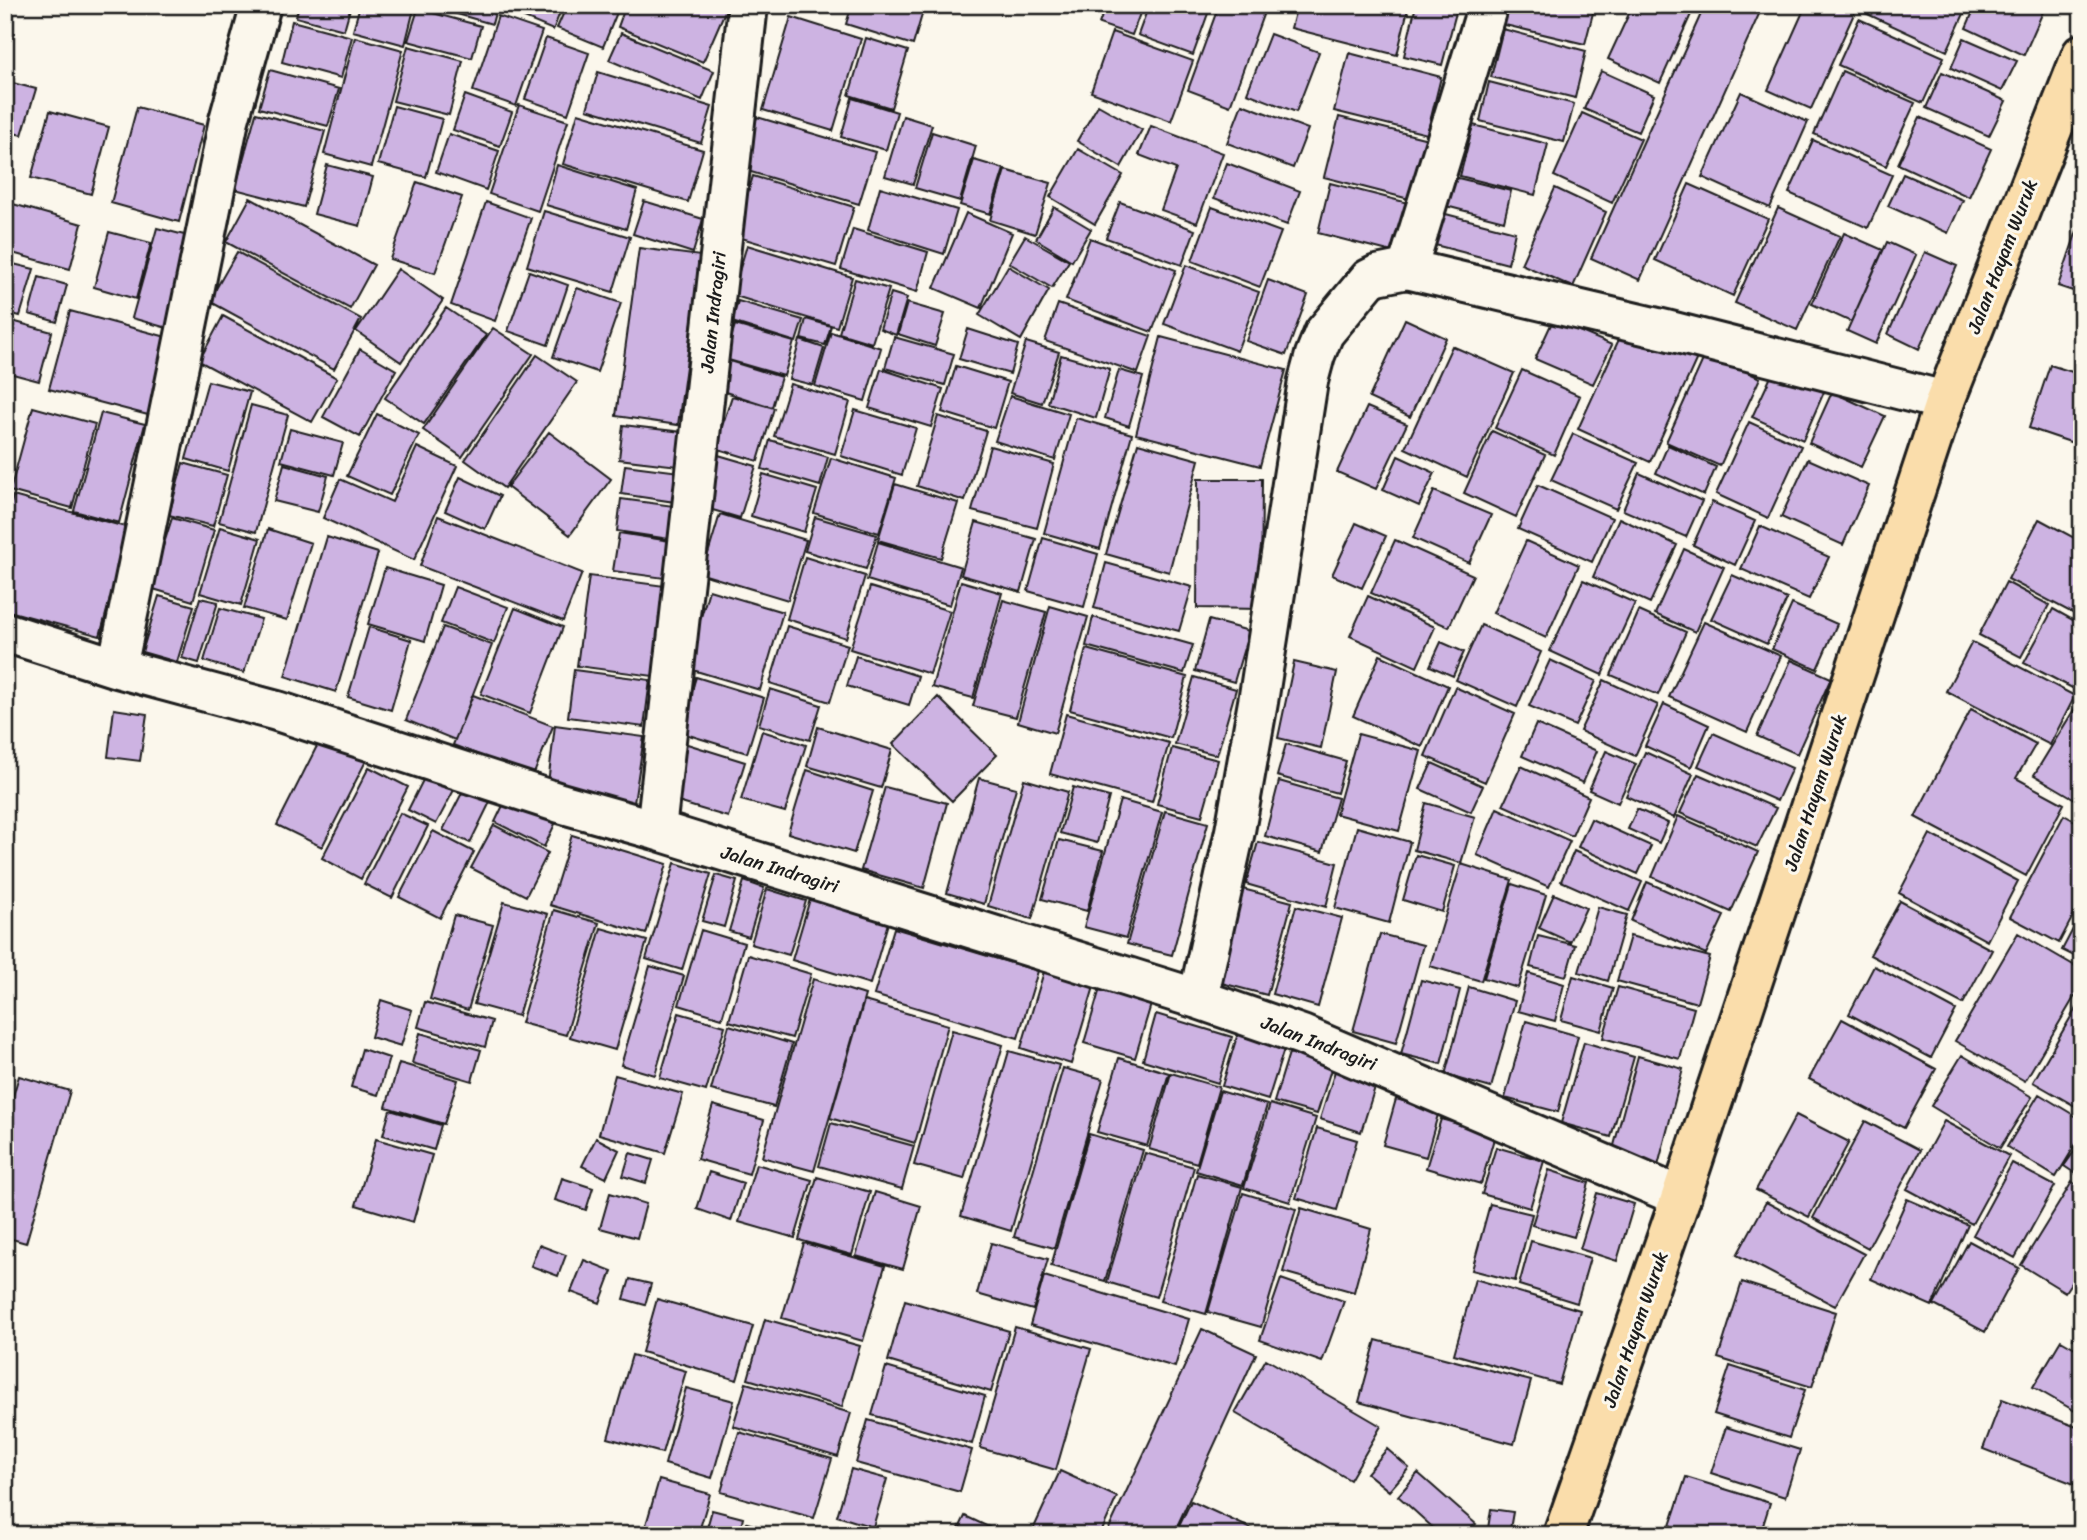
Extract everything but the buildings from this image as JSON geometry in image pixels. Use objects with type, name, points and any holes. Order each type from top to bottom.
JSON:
[{"type":"highway","name":"Jalan Hayam Wuruk","points":[[1563,1535],[1681,1197],[1945,401],[2082,54]]},
{"type":"street","points":[[117,668],[229,120],[261,5]]},
{"type":"street","name":"Jalan Indragiri","points":[[748,5],[656,830],[1198,999],[1302,1035],[1681,1197]]},
{"type":"street","points":[[1407,270],[1488,5]]},
{"type":"street","points":[[1198,999],[1244,779],[1308,381],[1324,333],[1369,279],[1407,270],[1666,330],[1945,401]]},
{"type":"street","points":[[5,632],[117,668],[277,711],[560,803],[656,830]]}]
